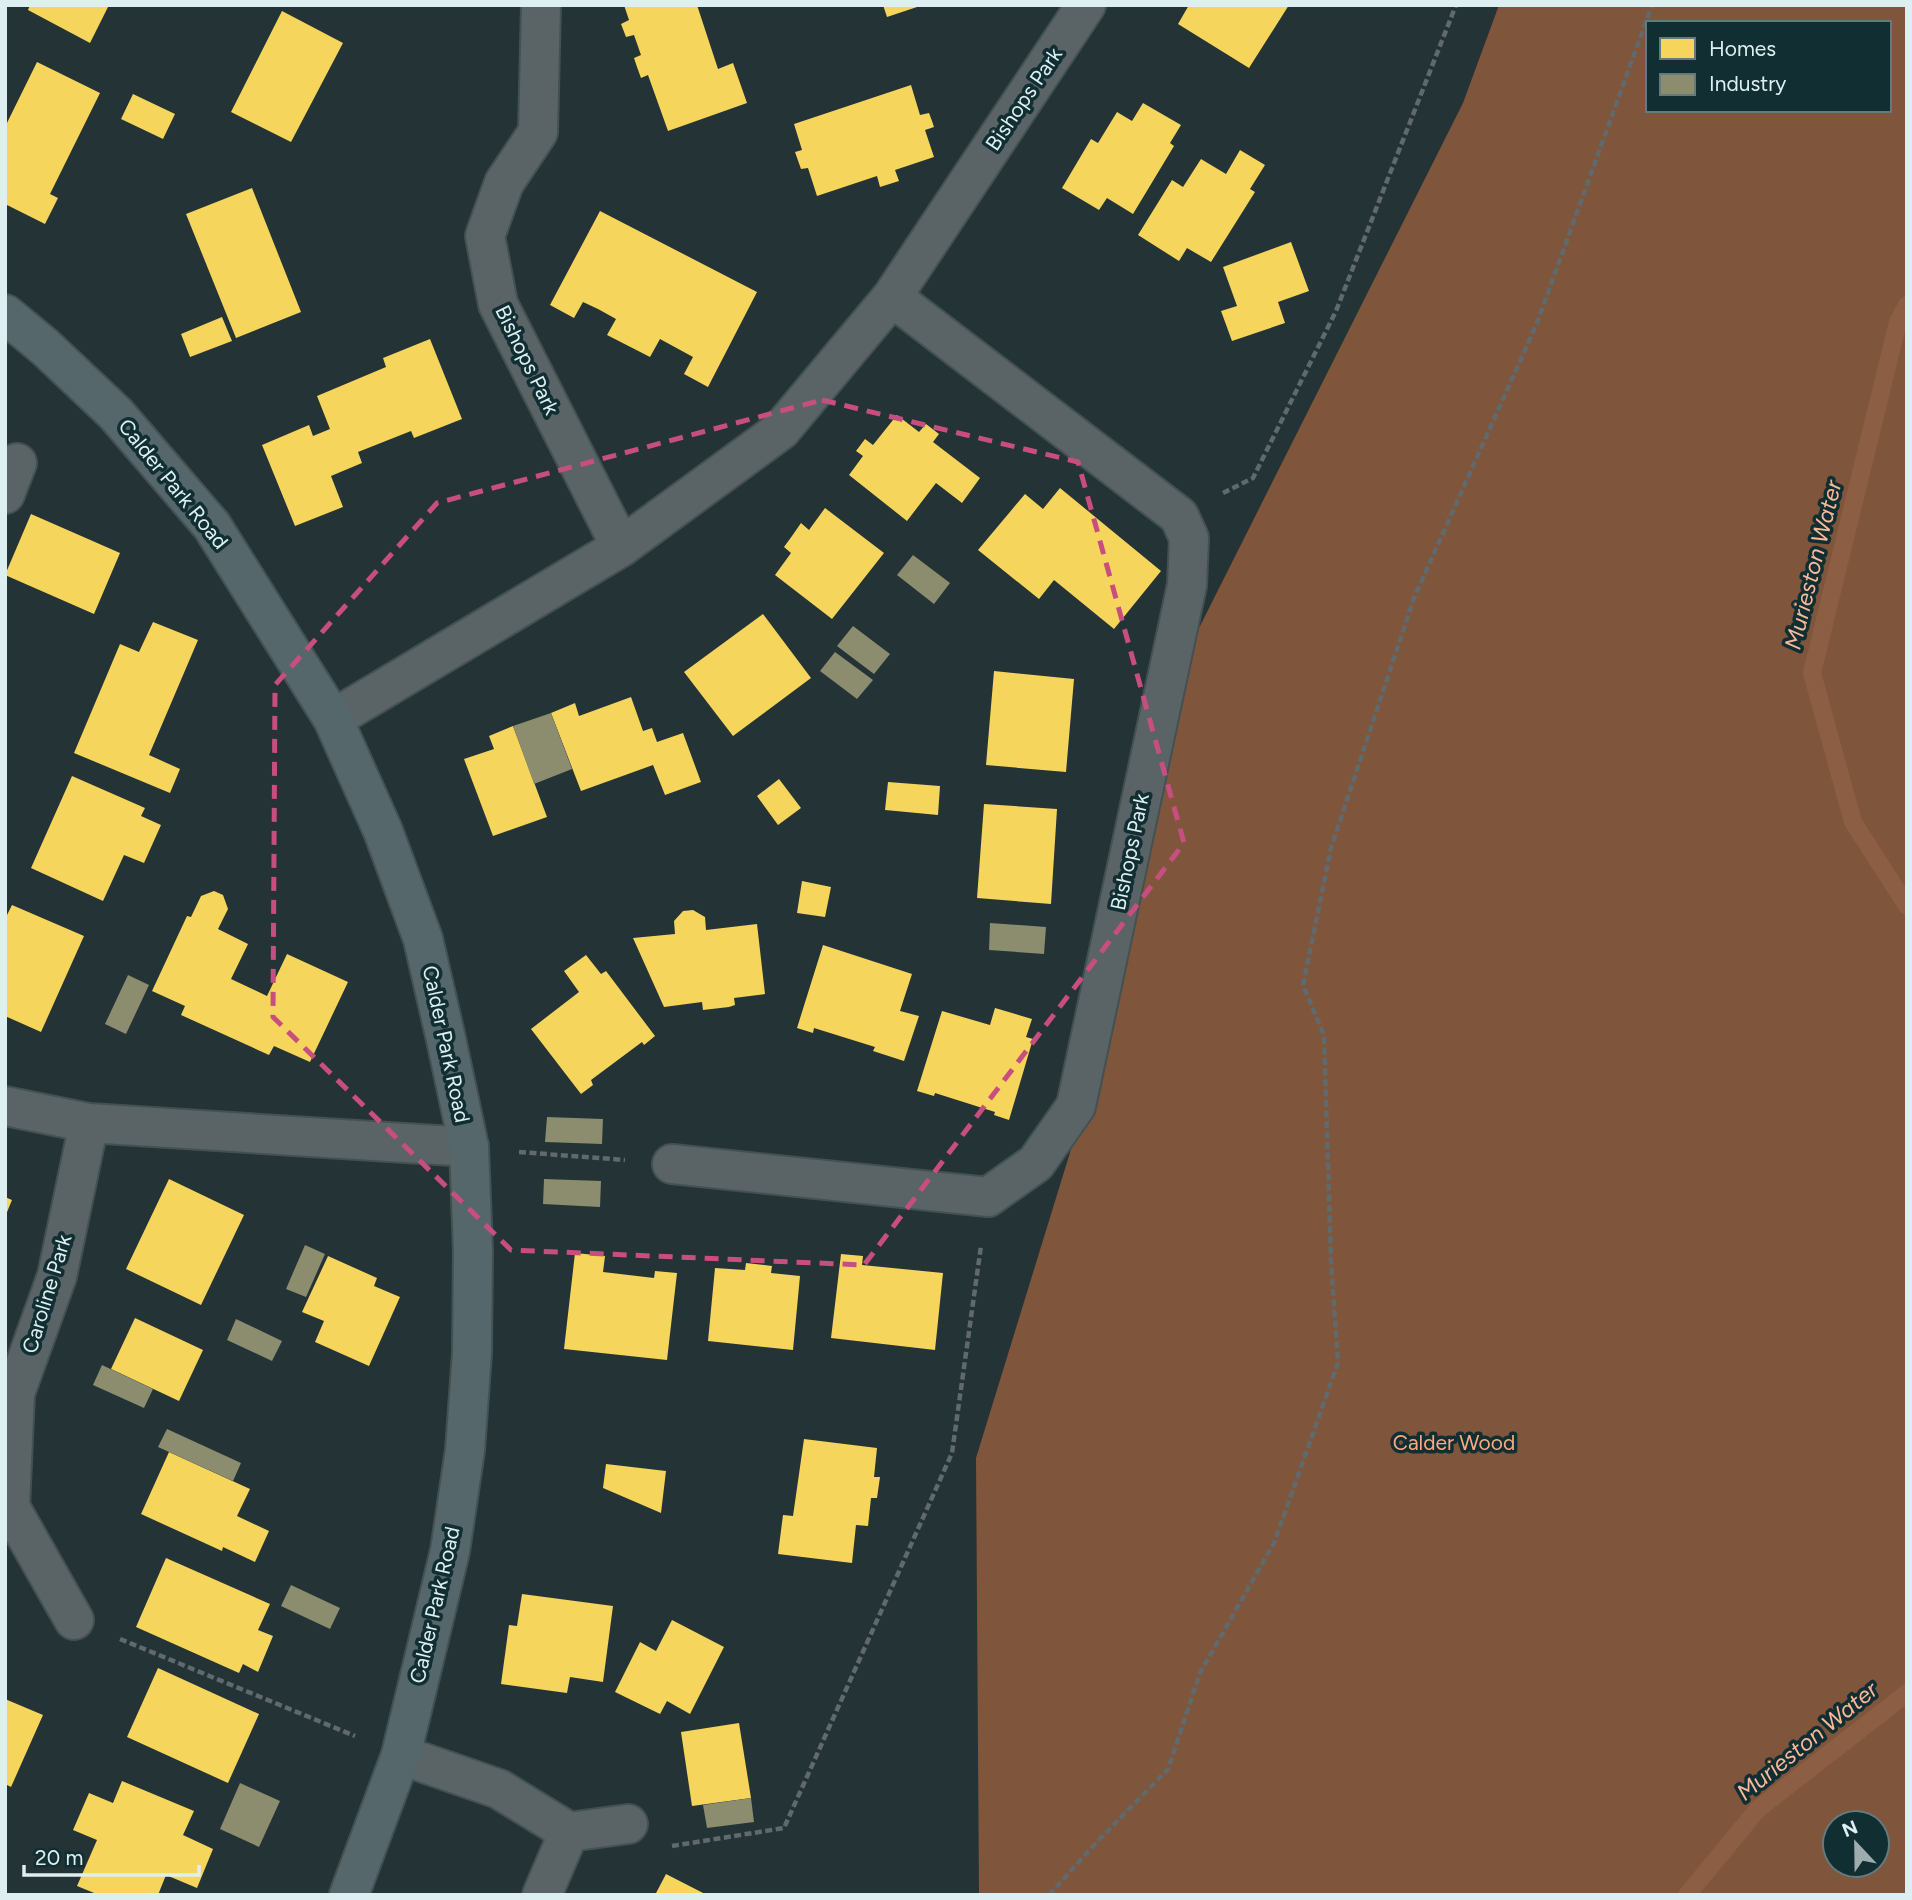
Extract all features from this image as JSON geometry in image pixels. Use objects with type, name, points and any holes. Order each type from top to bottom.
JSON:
[{"type":"main road","name":"Calder Park Road","points":[[5,314],[45,347],[116,414],[212,526],[333,719],[383,831],[424,939],[469,1147],[473,1252],[472,1353],[465,1450],[450,1551],[401,1755],[349,1895]]},
{"type":"street","name":"Bishops Park","points":[[541,5],[537,132],[505,183],[485,236],[498,304],[621,547]]},
{"type":"street","name":"Bishops Park","points":[[333,719],[621,547],[781,430],[892,297],[1086,5]]},
{"type":"street","points":[[892,297],[1179,516]]},
{"type":"street","name":"Bishops Park","points":[[988,1197],[1036,1163],[1076,1106],[1187,585],[1189,538],[1179,516]]},
{"type":"street","points":[[5,1106],[89,1123],[469,1147]]},
{"type":"street","name":"Caroline Park","points":[[74,1620],[8,1508],[15,1393],[57,1276],[89,1123]]},
{"type":"street","points":[[672,1164],[988,1197]]},
{"type":"street","points":[[401,1755],[499,1789],[569,1832],[628,1824]]},
{"type":"street","points":[[542,1895],[569,1832]]},
{"type":"path","points":[[1179,516],[1253,478],[1336,311],[1456,5]]},
{"type":"path","points":[[1049,1895],[1168,1769],[1200,1673],[1274,1543],[1338,1363],[1331,1261],[1324,1035],[1303,985],[1331,848],[1414,598],[1537,323],[1646,22]]},
{"type":"path","points":[[469,1147],[672,1164]]},
{"type":"path","points":[[628,1824],[642,1851],[784,1828],[952,1453],[988,1197]]},
{"type":"path","points":[[74,1620],[401,1755]]},
{"type":"highlighted area","points":[[822,400],[1078,462],[1184,843],[864,1265],[511,1250],[273,1017],[275,685],[437,503]]},
{"type":"green space","name":"Calder Wood","points":[[1499,5],[1907,5],[1907,1895],[979,1895],[976,1458],[1084,1107],[1199,628],[1463,103]]},
{"type":"building: Homes","points":[[30,5],[109,5],[90,43],[28,10]]},
{"type":"building: Homes","points":[[624,5],[697,5],[718,69],[733,63],[747,103],[668,131],[648,75],[641,78],[637,67],[634,58],[641,55],[634,35],[626,37],[621,24],[629,20]]},
{"type":"building: Homes","points":[[883,5],[920,5],[920,6],[887,17]]},
{"type":"building: Homes","points":[[1189,5],[1289,5],[1249,68],[1178,24]]},
{"type":"building: Homes","points":[[282,11],[343,43],[291,142],[231,112]]},
{"type":"building: Homes","points":[[37,62],[100,93],[50,194],[58,198],[45,224],[5,204],[5,127]]},
{"type":"building: Homes","points":[[911,85],[920,115],[929,113],[934,127],[925,130],[934,157],[895,170],[899,181],[880,187],[877,176],[817,196],[808,168],[801,169],[795,152],[802,150],[794,124]]},
{"type":"building: Homes","points":[[133,94],[175,114],[163,139],[121,119]]},
{"type":"building: Homes","points":[[1143,103],[1181,125],[1170,143],[1174,146],[1133,214],[1107,198],[1099,210],[1062,188],[1091,139],[1098,143],[1117,112],[1132,121]]},
{"type":"building: Homes","points":[[1240,150],[1265,165],[1250,189],[1255,192],[1211,262],[1187,248],[1179,261],[1138,235],[1172,180],[1183,187],[1201,159],[1226,174]]},
{"type":"building: Homes","points":[[252,188],[301,312],[236,338],[186,214]]},
{"type":"building: Homes","points":[[600,211],[757,292],[708,387],[684,374],[693,357],[660,339],[650,357],[607,335],[616,319],[598,309],[583,302],[574,318],[550,305]]},
{"type":"building: Homes","points":[[1291,242],[1309,291],[1278,302],[1285,323],[1232,341],[1221,311],[1237,306],[1223,267]]},
{"type":"building: Homes","points":[[222,317],[232,341],[190,357],[181,334]]},
{"type":"building: Homes","points":[[430,339],[462,419],[414,438],[411,431],[358,452],[362,463],[331,476],[343,507],[295,526],[262,445],[309,425],[313,436],[330,429],[317,396],[386,367],[383,358]]},
{"type":"building: Homes","points":[[897,415],[919,432],[926,424],[939,434],[933,442],[980,478],[962,503],[936,483],[907,521],[849,475],[863,456],[856,451],[865,439],[873,445]]},
{"type":"building: Homes","points":[[1060,488],[1161,571],[1114,629],[1054,580],[1039,599],[978,550],[1025,494],[1043,509]]},
{"type":"building: Homes","points":[[825,508],[884,553],[832,619],[775,575],[791,553],[784,547],[801,523],[809,530]]},
{"type":"building: Homes","points":[[31,514],[120,553],[94,614],[5,575]]},
{"type":"building: Homes","points":[[763,614],[811,678],[733,736],[684,672]]},
{"type":"building: Homes","points":[[153,622],[198,640],[149,755],[180,769],[170,793],[74,753],[120,644],[139,652]]},
{"type":"building: Homes","points":[[994,671],[1074,679],[1066,772],[986,765]]},
{"type":"building: Homes","points":[[631,697],[643,731],[652,728],[657,742],[683,733],[701,782],[665,795],[653,765],[581,791],[551,713],[575,703],[579,716]]},
{"type":"building: Homes","points":[[513,726],[547,817],[493,836],[464,759],[494,749],[489,736]]},
{"type":"building: Homes","points":[[72,776],[145,808],[141,816],[161,825],[144,863],[124,855],[103,901],[31,868]]},
{"type":"building: Homes","points":[[779,779],[801,808],[778,825],[757,796]]},
{"type":"building: Homes","points":[[888,782],[940,786],[938,815],[885,810]]},
{"type":"building: Homes","points":[[984,804],[1057,809],[1051,904],[977,898]]},
{"type":"building: Homes","points":[[802,881],[831,887],[825,917],[797,913]]},
{"type":"building: Homes","points":[[214,891],[223,895],[228,909],[218,929],[248,944],[231,979],[267,996],[287,954],[348,982],[310,1062],[274,1046],[269,1055],[181,1015],[185,1006],[152,991],[187,916],[191,917],[201,896]]},
{"type":"building: Homes","points":[[12,905],[84,936],[41,1032],[5,1016],[5,919]]},
{"type":"building: Homes","points":[[693,910],[705,917],[706,930],[757,924],[765,994],[734,998],[735,1005],[729,1007],[703,1010],[702,1002],[664,1007],[633,938],[675,934],[674,921],[683,911]]},
{"type":"building: Homes","points":[[823,945],[912,974],[900,1011],[919,1016],[904,1061],[873,1051],[875,1047],[814,1028],[813,1033],[797,1028]]},
{"type":"building: Homes","points":[[586,955],[601,974],[606,971],[655,1036],[644,1045],[642,1042],[591,1080],[593,1085],[581,1094],[531,1029],[579,992],[564,971]]},
{"type":"building: Homes","points":[[995,1008],[1032,1019],[1026,1037],[1033,1039],[1009,1120],[994,1115],[995,1112],[935,1093],[934,1096],[917,1091],[942,1011],[990,1025]]},
{"type":"building: Homes","points":[[169,1179],[244,1215],[201,1305],[126,1269]]},
{"type":"building: Homes","points":[[5,1197],[12,1200],[5,1217]]},
{"type":"building: Homes","points":[[575,1253],[605,1256],[603,1272],[654,1278],[655,1271],[677,1273],[667,1360],[564,1349]]},
{"type":"building: Homes","points":[[841,1254],[863,1256],[862,1265],[943,1273],[935,1350],[831,1338]]},
{"type":"building: Homes","points":[[328,1256],[377,1278],[374,1286],[400,1297],[369,1366],[315,1342],[324,1321],[302,1312]]},
{"type":"building: Homes","points":[[746,1263],[772,1266],[771,1273],[800,1276],[793,1350],[708,1341],[715,1268],[745,1270]]},
{"type":"building: Homes","points":[[135,1318],[203,1350],[179,1401],[111,1369]]},
{"type":"building: Homes","points":[[804,1439],[877,1448],[874,1477],[880,1477],[877,1498],[871,1498],[868,1526],[856,1525],[852,1563],[778,1554],[783,1515],[793,1516]]},
{"type":"building: Homes","points":[[169,1452],[250,1489],[237,1516],[269,1531],[255,1562],[223,1547],[222,1551],[141,1514]]},
{"type":"building: Homes","points":[[606,1464],[666,1471],[661,1513],[603,1488]]},
{"type":"building: Homes","points":[[166,1558],[270,1604],[258,1630],[273,1636],[258,1672],[243,1664],[239,1673],[136,1627]]},
{"type":"building: Homes","points":[[522,1594],[613,1606],[603,1682],[570,1677],[567,1693],[501,1684],[509,1625],[517,1626]]},
{"type":"building: Homes","points":[[672,1620],[724,1647],[690,1714],[667,1701],[660,1714],[615,1692],[640,1642],[656,1651]]},
{"type":"building: Homes","points":[[158,1668],[259,1714],[228,1783],[127,1737]]},
{"type":"building: Homes","points":[[5,1699],[43,1715],[11,1787],[5,1784]]},
{"type":"building: Homes","points":[[739,1723],[751,1798],[692,1806],[681,1732]]},
{"type":"building: Homes","points":[[122,1781],[194,1811],[183,1835],[213,1849],[197,1888],[166,1875],[158,1895],[99,1895],[77,1886],[97,1840],[73,1830],[89,1793],[113,1803]]},
{"type":"building: Homes","points":[[666,1874],[707,1895],[655,1895]]},
{"type":"building: Industry","points":[[913,555],[950,583],[934,604],[897,575]]},
{"type":"building: Industry","points":[[853,626],[890,654],[874,674],[837,646]]},
{"type":"building: Industry","points":[[835,652],[873,680],[857,699],[820,671]]},
{"type":"building: Industry","points":[[551,713],[572,769],[534,784],[513,726]]},
{"type":"building: Industry","points":[[990,923],[1046,927],[1044,954],[989,950]]},
{"type":"building: Industry","points":[[128,975],[149,985],[126,1034],[105,1024]]},
{"type":"building: Industry","points":[[547,1117],[603,1119],[602,1144],[545,1142]]},
{"type":"building: Industry","points":[[544,1179],[601,1181],[600,1207],[543,1204]]},
{"type":"building: Industry","points":[[305,1245],[325,1254],[306,1297],[286,1289]]},
{"type":"building: Industry","points":[[236,1319],[282,1341],[272,1361],[227,1340]]},
{"type":"building: Industry","points":[[102,1365],[153,1389],[144,1408],[93,1385]]},
{"type":"building: Industry","points":[[167,1429],[241,1463],[233,1481],[158,1447]]},
{"type":"building: Industry","points":[[291,1585],[340,1608],[330,1629],[281,1606]]},
{"type":"building: Industry","points":[[240,1783],[280,1801],[259,1847],[220,1829]]},
{"type":"building: Industry","points":[[751,1798],[754,1822],[707,1828],[703,1805]]},
{"type":"waterway","name":"Murieston Water","points":[[1907,305],[1898,322],[1812,673],[1853,822],[1907,906]]},
{"type":"waterway","name":"Murieston Water","points":[[1687,1895],[1758,1809],[1907,1693]]}]
